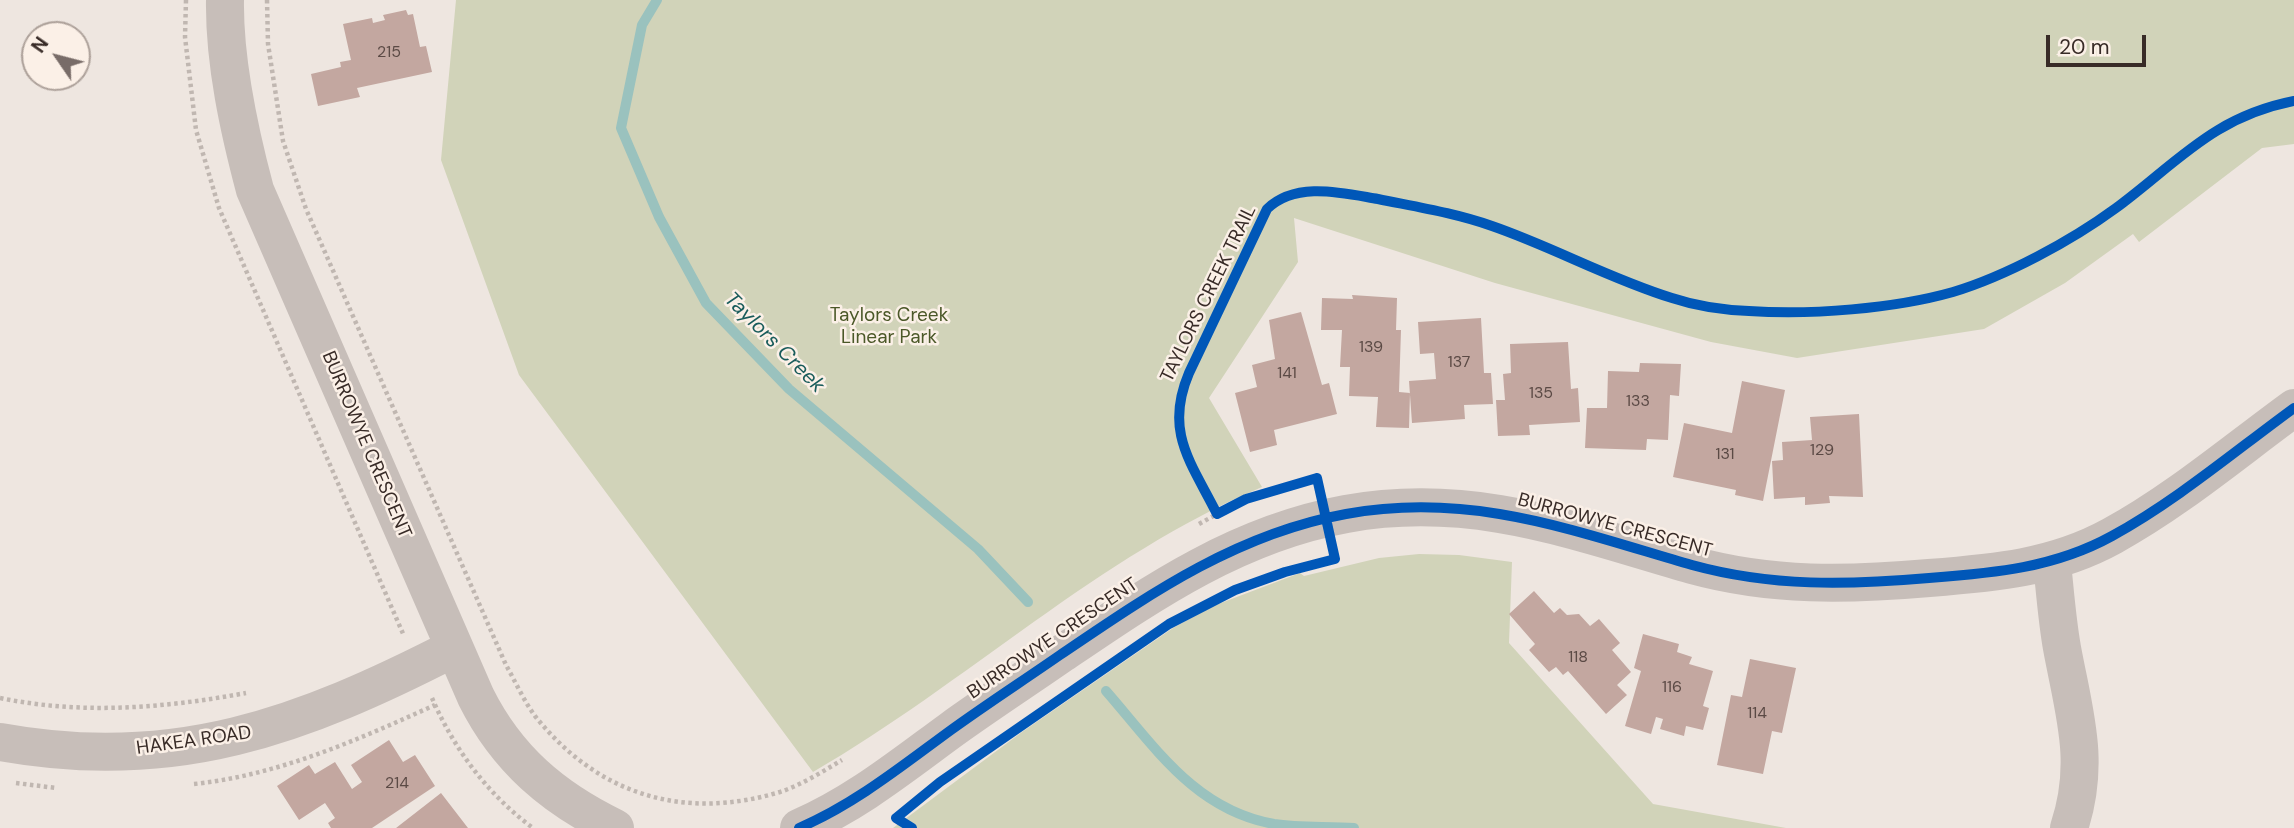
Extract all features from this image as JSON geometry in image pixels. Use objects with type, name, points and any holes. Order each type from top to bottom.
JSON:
[{"type":"street","name":"BURROWYE CRESCENT","points":[[225,0],[225,25],[243,145],[255,190],[486,718],[521,765],[576,808],[615,828]]},
{"type":"street","name":"BURROWYE CRESCENT","points":[[799,828],[856,798],[1172,580],[1270,534],[1338,516],[1411,507],[1498,513],[1544,521],[1741,577],[1778,583],[1873,583],[2035,567],[2112,537],[2149,514],[2294,408]]},
{"type":"street","points":[[2035,567],[2062,648],[2076,711],[2081,766],[2069,828]]},
{"type":"street","name":"HAKEA ROAD","points":[[0,741],[64,750],[115,751],[169,749],[225,741],[279,726],[327,708],[454,648]]},
{"type":"path","points":[[267,0],[268,44],[283,141],[306,209],[506,665],[534,715],[573,756],[611,782],[659,801],[730,804],[782,791],[845,759]]},
{"type":"path","points":[[1197,525],[1219,510]]},
{"type":"path","points":[[391,637],[403,632]]},
{"type":"path","points":[[0,698],[30,704],[103,708],[174,706],[248,692]]},
{"type":"green space","name":"Taylors Creek Linear Park","points":[[456,0],[2294,0],[2294,144],[2262,148],[2139,242],[2133,234],[2065,283],[1984,329],[1797,358],[1711,342],[1495,283],[1294,218],[1298,262],[1209,398],[1262,487],[1202,515],[1144,548],[1088,584],[925,700],[813,772],[519,375],[441,160]]},
{"type":"green space","points":[[1419,554],[1459,555],[1512,562],[1509,643],[1653,804],[1786,828],[893,828],[1022,732],[1173,628],[1213,606],[1300,573],[1304,576],[1379,558]]},
{"type":"building","points":[[406,10],[408,15],[413,14],[420,47],[426,46],[432,72],[357,88],[360,97],[318,106],[311,74],[341,67],[340,62],[351,60],[343,24],[372,18],[373,23],[385,20],[383,15]]},
{"type":"building","points":[[1352,295],[1397,298],[1396,330],[1401,330],[1399,392],[1410,393],[1409,428],[1376,427],[1378,397],[1349,396],[1350,367],[1340,367],[1342,330],[1321,330],[1322,298],[1353,299]]},
{"type":"building","points":[[1301,312],[1322,385],[1329,383],[1337,414],[1274,430],[1277,445],[1250,452],[1235,393],[1257,387],[1252,365],[1275,359],[1269,320]]},
{"type":"building","points":[[1481,318],[1484,373],[1491,373],[1493,404],[1464,405],[1465,419],[1412,423],[1409,381],[1436,379],[1434,353],[1420,354],[1418,322]]},
{"type":"building","points":[[1568,342],[1571,389],[1578,388],[1580,422],[1529,425],[1530,435],[1498,436],[1496,400],[1505,400],[1503,374],[1511,373],[1510,344]]},
{"type":"building","points":[[1640,363],[1681,364],[1679,396],[1670,395],[1668,440],[1647,439],[1646,450],[1585,448],[1587,408],[1607,408],[1608,371],[1639,372]]},
{"type":"building","points":[[1742,381],[1785,390],[1763,501],[1735,495],[1736,490],[1673,477],[1684,423],[1732,433]]},
{"type":"building","points":[[1859,414],[1863,497],[1829,496],[1830,503],[1805,505],[1805,497],[1774,499],[1772,461],[1783,460],[1782,442],[1812,440],[1810,417]]},
{"type":"building","points":[[1534,591],[1554,613],[1560,608],[1567,615],[1579,614],[1590,626],[1599,619],[1620,643],[1612,650],[1631,672],[1617,685],[1627,695],[1606,714],[1568,671],[1563,675],[1556,667],[1549,672],[1529,650],[1535,644],[1509,614]]},
{"type":"building","points":[[1643,634],[1679,644],[1677,652],[1692,657],[1689,664],[1713,671],[1703,706],[1709,708],[1703,730],[1686,726],[1684,736],[1660,729],[1663,719],[1656,717],[1651,734],[1625,726],[1641,671],[1634,668]]},
{"type":"building","points":[[1750,659],[1796,668],[1782,733],[1772,731],[1763,774],[1717,765],[1731,695],[1742,697]]},
{"type":"building","points":[[389,740],[403,762],[415,755],[435,786],[372,828],[331,828],[328,823],[335,818],[325,803],[299,820],[277,786],[309,765],[315,774],[335,762],[352,789],[362,782],[351,765]]},
{"type":"building","points":[[441,793],[468,828],[396,828]]},
{"type":"waterway","name":"Taylors Creek","points":[[657,0],[642,25],[621,128],[659,217],[706,303],[789,389],[978,549],[1028,602]]},
{"type":"waterway","name":"Taylors Creek","points":[[1106,691],[1179,773],[1199,791],[1221,805],[1246,817],[1274,824],[1354,828]]},
{"type":"cycle path","name":"TAYLORS CREEK TRAIL","points":[[912,828],[896,818],[940,782],[1169,624],[1235,590],[1285,572],[1335,559],[1317,478],[1246,499],[1217,514],[1190,462],[1180,430],[1179,413],[1189,373],[1267,209],[1279,200],[1305,192],[1335,192],[1450,214],[1515,234],[1649,290],[1700,305],[1730,310],[1773,312],[1878,307],[1953,292],[2016,267],[2059,245],[2116,208],[2218,130],[2266,108],[2294,101]]},
{"type":"cycle path","points":[[799,828],[859,796],[992,701],[1161,589],[1231,551],[1306,523],[1392,508],[1437,507],[1522,518],[1606,539],[1692,565],[1781,581],[1840,583],[1977,574],[2046,562],[2090,547],[2112,536],[2182,491],[2294,408]]}]
